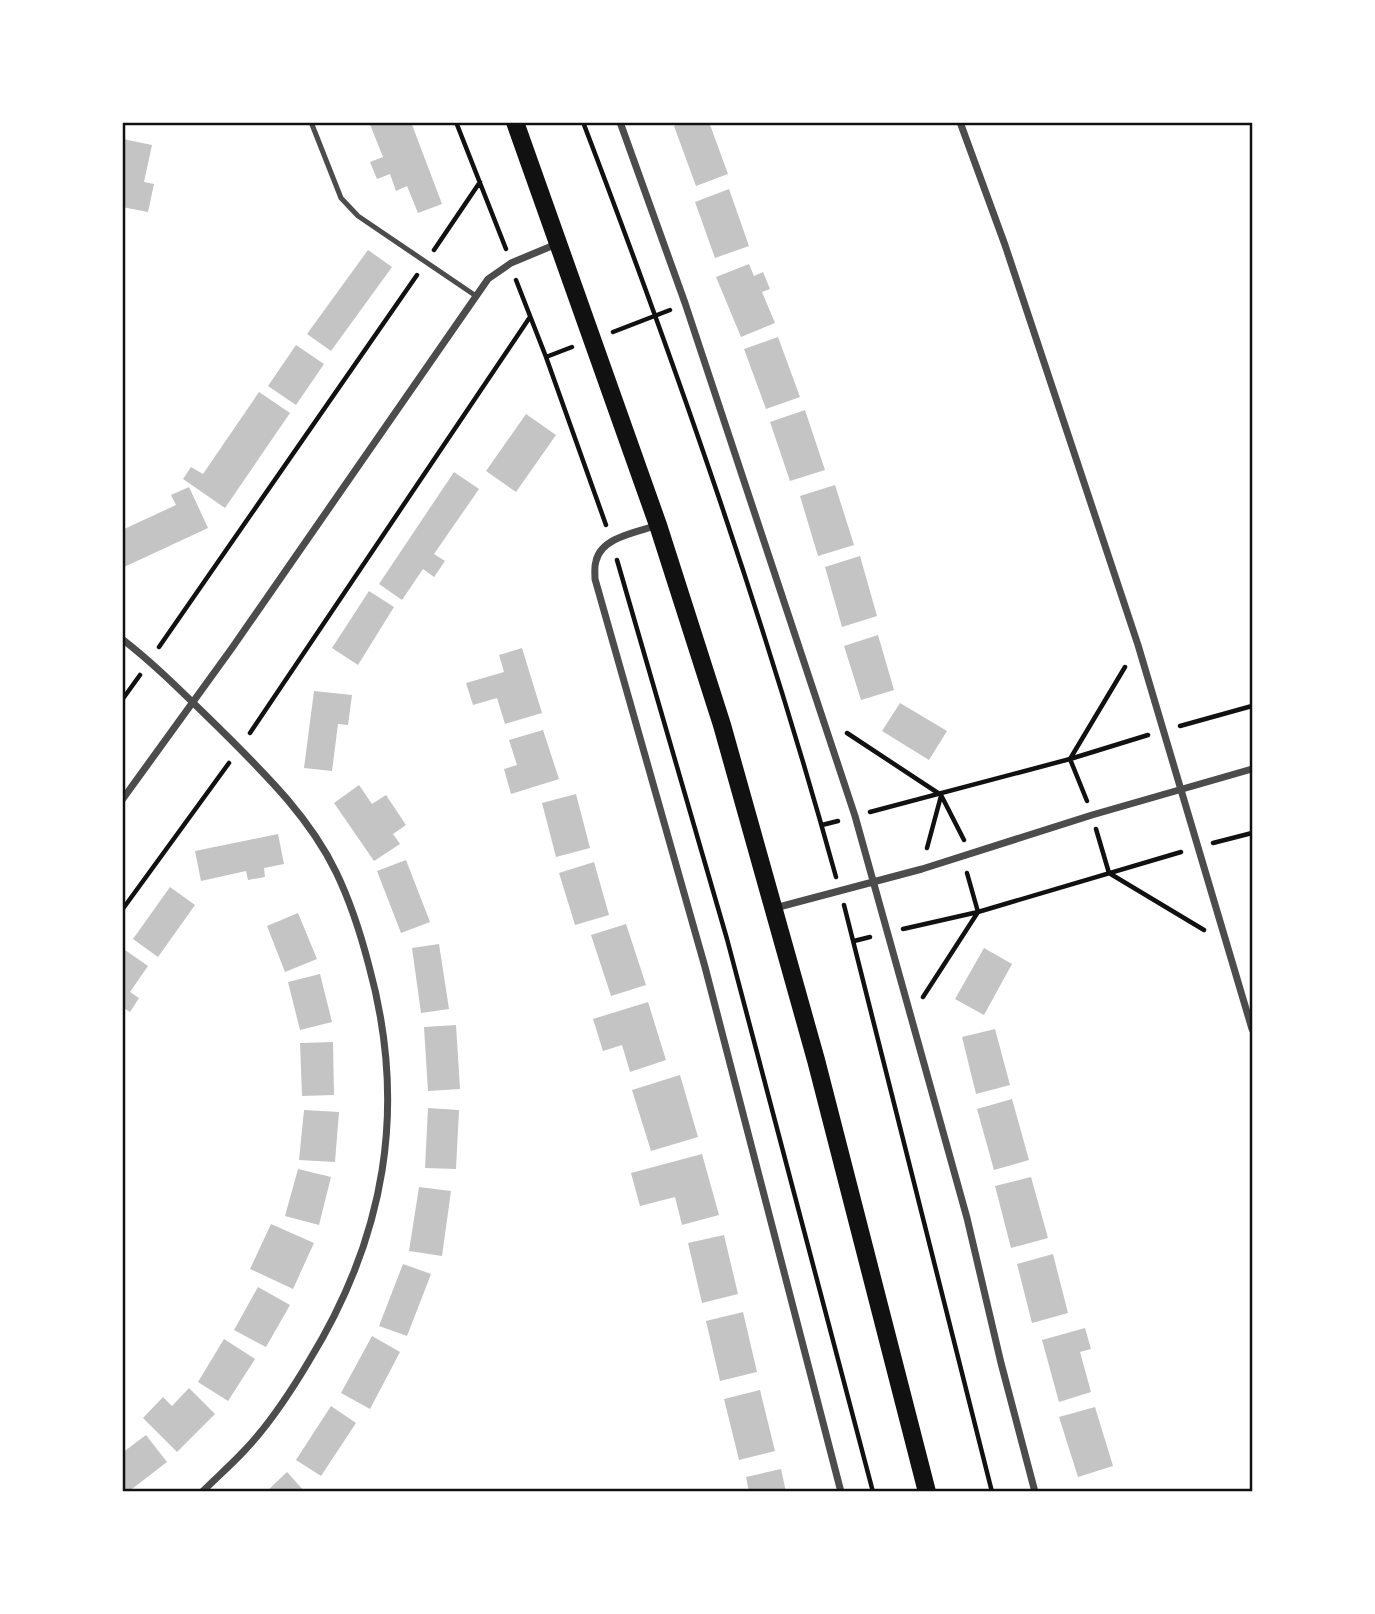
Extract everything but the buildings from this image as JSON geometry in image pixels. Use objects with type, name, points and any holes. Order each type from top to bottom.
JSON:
[{"type":"main road","points":[[515,122],[658,525],[722,725],[775,908],[927,1492]]},
{"type":"street","points":[[620,122],[685,303],[855,816],[967,1218],[1035,1492]]},
{"type":"street","points":[[960,122],[1009,258],[1138,645],[1252,1029]]},
{"type":"street","points":[[122,800],[488,279],[498,270],[559,243]]},
{"type":"street","points":[[658,525],[612,541],[601,550],[596,560],[595,579],[705,967],[842,1492]]},
{"type":"street","points":[[122,639],[240,748],[310,828],[336,872],[362,938],[386,1048],[389,1097],[386,1156],[374,1217],[352,1281],[328,1330],[274,1415],[245,1451],[202,1492]]},
{"type":"street","points":[[775,908],[922,869],[1092,815],[1252,769]]},
{"type":"lane","points":[[311,122],[341,198],[358,216],[476,296]]},
{"type":"path","points":[[583,122],[657,315],[773,658],[854,941],[992,1492]]},
{"type":"path","points":[[122,700],[480,182]]},
{"type":"path","points":[[122,910],[240,748],[530,317]]},
{"type":"path","points":[[1070,759],[1138,645]]},
{"type":"path","points":[[822,825],[941,795],[1252,706]]},
{"type":"path","points":[[823,717],[941,795],[971,853]]},
{"type":"path","points":[[1070,759],[1092,815],[1109,873],[1226,942]]},
{"type":"path","points":[[922,869],[941,795]]},
{"type":"path","points":[[854,941],[978,912],[1252,832]]},
{"type":"path","points":[[911,1016],[978,912],[962,856]]}]
